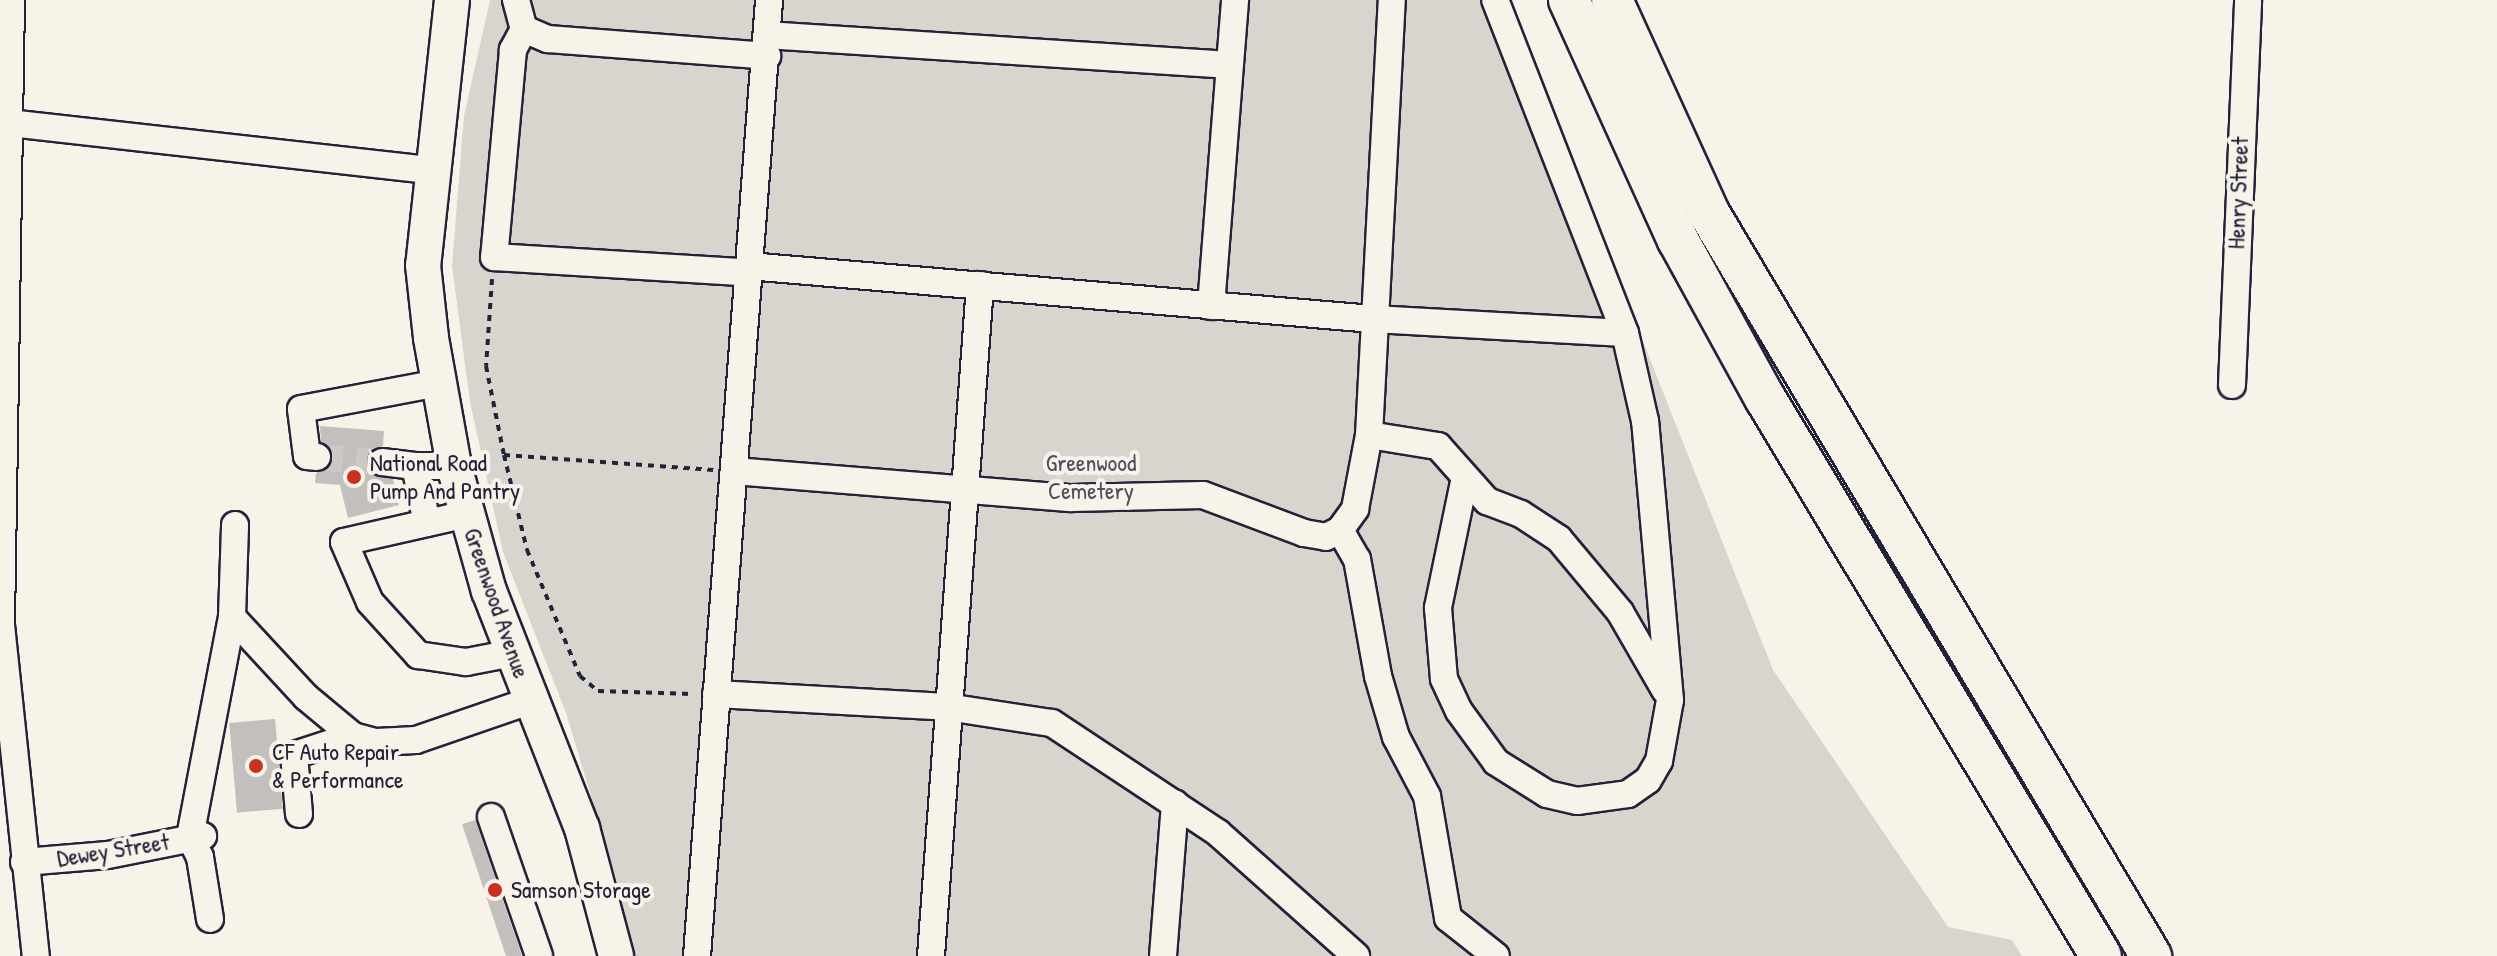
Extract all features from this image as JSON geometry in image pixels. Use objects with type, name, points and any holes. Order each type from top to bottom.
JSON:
[{"type":"highway","points":[[1569,0],[1678,240],[1765,398],[2101,956]]},
{"type":"highway","points":[[1612,0],[1709,213],[2151,956]]},
{"type":"main road","name":"Greenwood Avenue","points":[[452,0],[423,265],[439,383],[454,466],[467,514],[513,653],[582,828],[616,956]]},
{"type":"street","points":[[11,0],[1,625],[36,956]]},
{"type":"street","points":[[516,0],[524,29],[513,50],[494,257],[750,269],[980,285],[1373,319],[1625,333]]},
{"type":"street","points":[[697,956],[769,0]]},
{"type":"street","points":[[1211,306],[1235,0]]},
{"type":"street","points":[[734,471],[1072,498],[1203,495],[1304,533],[1326,537],[1340,530],[1355,509],[1369,435],[1392,0]]},
{"type":"street","points":[[1464,482],[1442,572],[1438,647],[1459,711],[1496,762],[1547,794],[1577,801],[1628,794],[1648,780],[1659,761],[1670,700],[1645,421],[1625,333],[1495,0]]},
{"type":"street","name":"Henry Street","points":[[2232,385],[2248,0]]},
{"type":"street","points":[[524,29],[548,39],[1229,65]]},
{"type":"street","points":[[7,117],[431,170]]},
{"type":"street","points":[[931,956],[980,285]]},
{"type":"street","points":[[317,457],[307,456],[301,409],[439,383]]},
{"type":"street","points":[[1369,435],[1438,446],[1464,482],[1487,501],[1521,514],[1559,539],[1620,612],[1670,700]]},
{"type":"street","points":[[382,462],[454,466]]},
{"type":"street","points":[[415,466],[427,523]]},
{"type":"street","points":[[467,514],[344,542],[370,602],[418,655],[466,662],[513,653]]},
{"type":"street","points":[[210,919],[197,836],[232,617],[235,525]]},
{"type":"street","points":[[1340,530],[1357,559],[1378,676],[1396,737],[1427,796],[1448,918],[1496,956]]},
{"type":"street","points":[[232,617],[306,697],[353,736],[376,742],[416,740],[532,700]]},
{"type":"street","points":[[716,694],[947,707],[1052,723],[1218,833],[1356,956]]},
{"type":"street","points":[[299,814],[294,755],[353,736]]},
{"type":"street","points":[[1163,956],[1175,803]]},
{"type":"street","points":[[491,817],[539,956]]},
{"type":"street","name":"Dewey Street","points":[[24,862],[108,855],[197,836]]},
{"type":"path","points":[[494,257],[486,366],[504,455],[527,550],[580,676],[598,691],[716,694]]},
{"type":"path","points":[[504,455],[734,471]]},
{"type":"green space","name":"Greenwood Cemetery","points":[[490,0],[1508,0],[1773,670],[1948,927],[2012,940],[2022,956],[632,956],[619,888],[566,713],[503,552],[470,402],[452,266],[464,116]]},
{"type":"building","name":"National Road Pump And Pantry","points":[[320,426],[384,431],[383,446],[369,453],[367,468],[373,475],[393,479],[399,505],[348,518],[340,485],[315,483],[316,473],[329,467],[333,458],[321,442]]},
{"type":"building","name":"CF Auto Repair & Performance","points":[[275,719],[283,809],[237,813],[229,723]]},
{"type":"building","name":"Samson Storage","points":[[476,820],[522,956],[506,956],[462,824]]},
{"type":"tunnel","points":[[317,457],[382,462]]},
{"type":"place","name":"National Road Pump And Pantry","points":[[354,477]]},
{"type":"place","name":"CF Auto Repair & Performance","points":[[256,766]]},
{"type":"place","name":"Samson Storage","points":[[495,890]]}]
